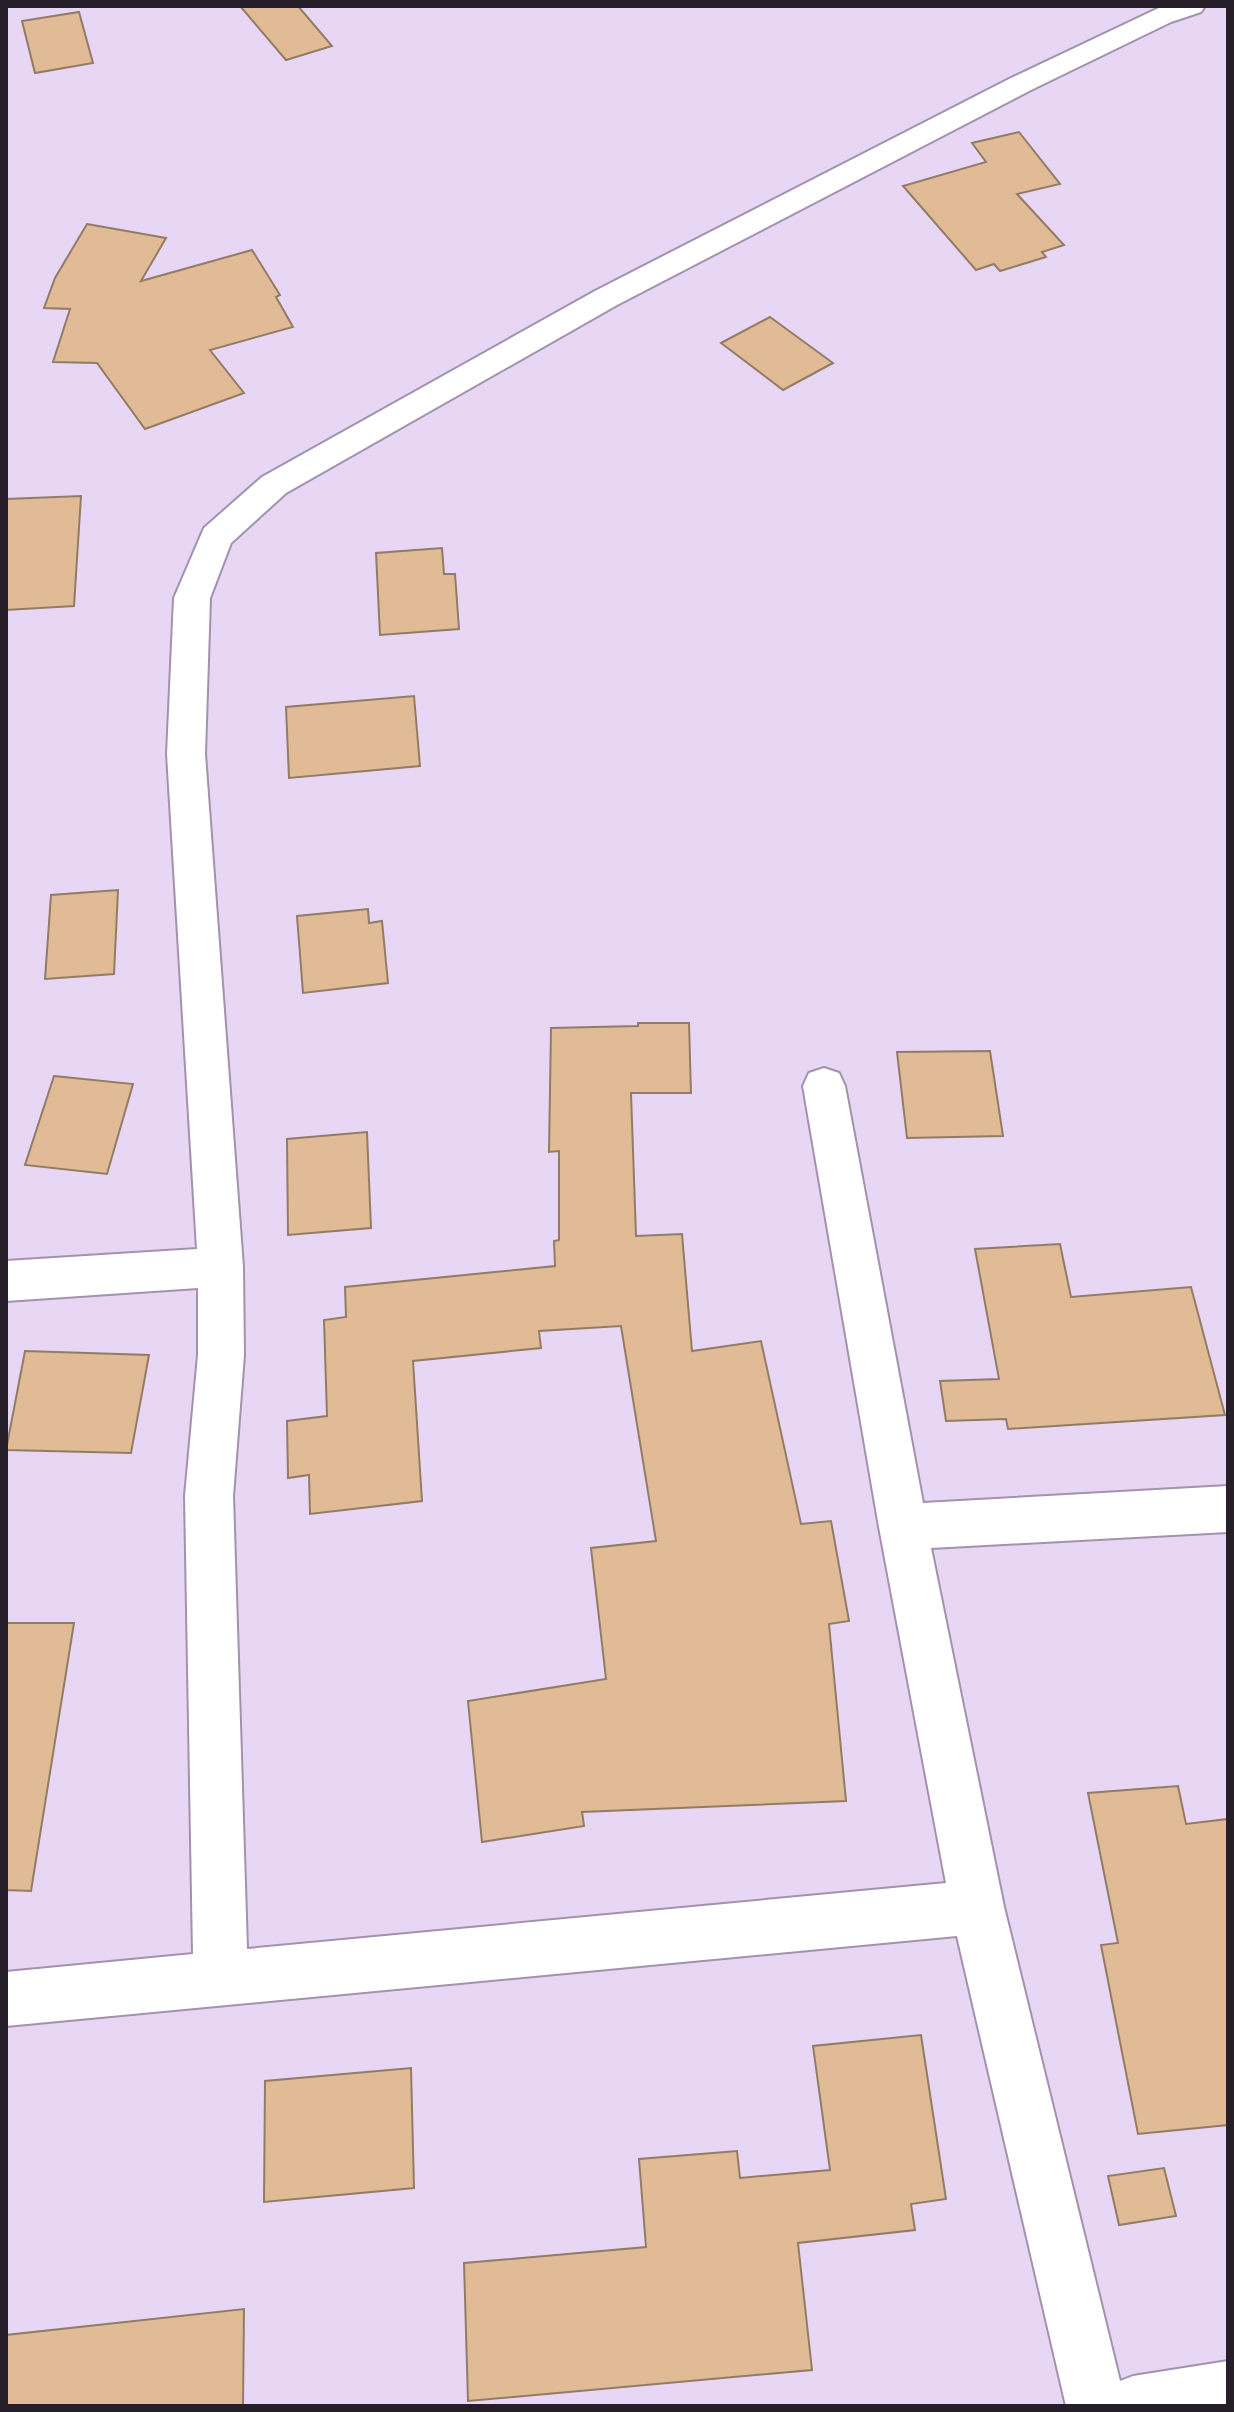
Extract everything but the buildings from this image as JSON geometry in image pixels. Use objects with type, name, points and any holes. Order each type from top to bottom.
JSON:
[{"type":"street","points":[[221,1980],[209,1496],[221,1355],[221,1267],[186,754],[192,598],[216,537],[274,485],[606,298],[1021,84],[1161,16],[1191,6]]},
{"type":"street","points":[[824,1086],[903,1527],[977,1907],[1096,2406]]},
{"type":"street","points":[[6,1281],[221,1267]]},
{"type":"street","points":[[903,1527],[1228,1509]]},
{"type":"street","points":[[6,1999],[977,1907]]},
{"type":"street","points":[[1133,2406],[1228,2391]]}]
